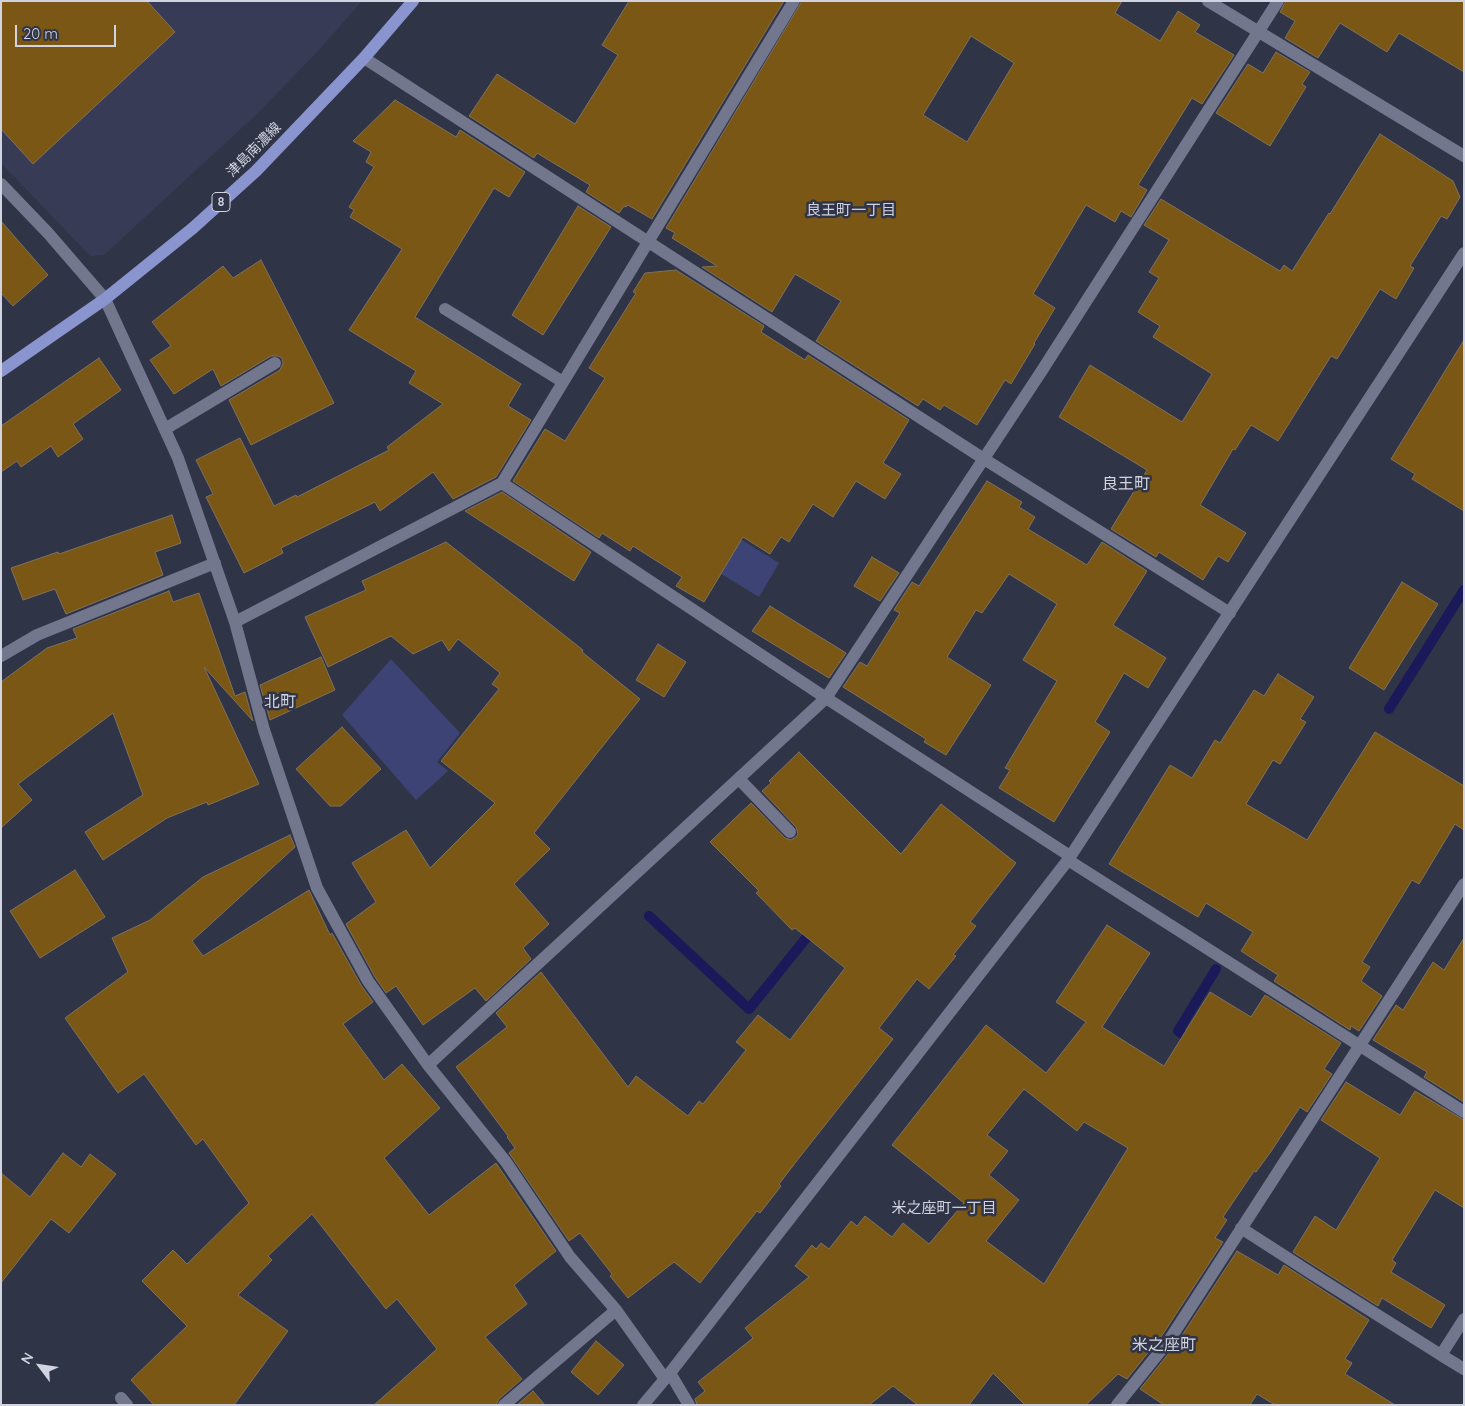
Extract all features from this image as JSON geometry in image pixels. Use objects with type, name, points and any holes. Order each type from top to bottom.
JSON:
[{"type":"main road","name":"津島南濃線","points":[[1,371],[105,299],[193,228],[256,170],[364,58],[413,1]]},
{"type":"street","points":[[235,622],[502,483],[794,1]]},
{"type":"street","points":[[1208,1],[1464,156]]},
{"type":"street","points":[[428,1065],[826,698],[1046,364],[1278,1]]},
{"type":"street","points":[[364,58],[984,458],[1230,613]]},
{"type":"street","points":[[1,184],[48,233],[105,299],[165,429],[178,458],[235,622],[264,730],[316,888],[368,981],[428,1065],[506,1162],[570,1257],[616,1310],[689,1405]]},
{"type":"street","points":[[643,1405],[668,1376],[1069,858],[1464,253]]},
{"type":"street","points":[[445,309],[563,382]]},
{"type":"street","points":[[165,429],[275,363]]},
{"type":"street","points":[[502,483],[1069,858],[1360,1047],[1464,1112]]},
{"type":"street","points":[[1,656],[37,635],[215,563]]},
{"type":"street","points":[[738,779],[790,832]]},
{"type":"street","points":[[1117,1405],[1170,1338],[1464,884]]},
{"type":"street","points":[[1241,1228],[1464,1369]]},
{"type":"street","points":[[504,1405],[616,1310]]},
{"type":"street","points":[[1441,1355],[1464,1319]]},
{"type":"shaded area","points":[[1,1],[362,1],[319,50],[258,113],[104,255],[90,256],[1,163]]},
{"type":"shaded area","points":[[697,512],[779,563],[759,597],[692,556]]},
{"type":"shaded area","points":[[391,659],[460,733],[437,762],[448,771],[416,800],[342,715]]},
{"type":"building","points":[[1,1],[147,1],[175,32],[33,164],[1,129]]},
{"type":"building","points":[[629,1],[784,1],[652,219],[628,205],[624,206],[619,213],[586,192],[590,185],[537,153],[534,158],[469,116],[497,74],[575,124],[618,55],[602,45]]},
{"type":"building","points":[[802,1],[1122,1],[1115,13],[1160,41],[1178,11],[1200,25],[1195,32],[1234,55],[1202,104],[1192,98],[1138,185],[1147,190],[1131,217],[1121,211],[1115,222],[1086,205],[1033,294],[1055,308],[1011,384],[1005,380],[977,425],[944,405],[940,410],[923,399],[918,406],[816,341],[841,301],[795,274],[772,312],[702,267],[717,266],[672,238],[675,233],[666,228]],"holes":[[[971,36],[1014,63],[967,142],[923,115]]]},
{"type":"building","points":[[1286,1],[1464,1],[1464,72],[1399,33],[1387,52],[1340,23],[1318,58],[1285,38],[1295,21],[1280,12]]},
{"type":"building","points":[[1276,52],[1310,72],[1302,84],[1306,87],[1270,146],[1216,113],[1248,64],[1263,73]]},
{"type":"building","points":[[395,100],[456,137],[460,130],[525,172],[509,197],[494,188],[415,317],[521,384],[508,406],[531,420],[496,477],[453,499],[433,472],[380,511],[375,502],[281,548],[283,553],[244,573],[206,497],[213,494],[196,460],[240,438],[274,506],[296,495],[297,497],[389,450],[387,447],[443,404],[409,383],[416,371],[349,330],[402,249],[350,217],[354,210],[349,207],[374,167],[366,162],[371,152],[353,141]]},
{"type":"building","points":[[1380,134],[1453,181],[1460,197],[1447,219],[1441,216],[1410,266],[1414,268],[1396,299],[1380,289],[1337,359],[1331,356],[1278,441],[1251,425],[1235,450],[1233,449],[1200,505],[1246,533],[1228,562],[1218,556],[1203,580],[1159,552],[1156,557],[1111,529],[1147,470],[1059,417],[1090,365],[1182,422],[1212,374],[1153,337],[1160,326],[1138,312],[1159,278],[1149,272],[1169,240],[1144,225],[1161,199],[1280,271],[1284,265],[1292,271]]},
{"type":"building","points":[[578,206],[611,227],[543,335],[512,315]]},
{"type":"building","points":[[1,221],[48,275],[13,306],[1,293]]},
{"type":"building","points":[[261,260],[334,403],[251,445],[229,400],[280,370],[283,363],[282,358],[271,356],[221,386],[213,369],[174,394],[150,360],[171,346],[152,322],[223,266],[233,278]]},
{"type":"building","points":[[676,270],[764,326],[761,332],[805,360],[808,355],[909,420],[883,463],[901,474],[885,499],[856,481],[833,517],[813,504],[789,542],[781,537],[770,554],[743,537],[704,602],[676,586],[682,577],[633,546],[630,551],[602,533],[599,538],[513,481],[545,429],[565,441],[605,378],[589,368],[636,293],[633,292],[645,273]]},
{"type":"building","points":[[1464,340],[1464,511],[1412,479],[1415,474],[1391,459]]},
{"type":"building","points":[[99,358],[121,390],[73,424],[83,439],[58,457],[51,446],[21,467],[17,461],[1,472],[1,426]]},
{"type":"building","points":[[987,481],[1022,502],[1019,507],[1035,517],[1028,529],[1087,565],[1102,542],[1147,571],[1113,625],[1166,658],[1148,688],[1124,673],[1095,722],[1110,732],[1054,822],[999,788],[1010,770],[1005,768],[1057,681],[1023,660],[1057,604],[1009,574],[982,613],[976,610],[947,657],[991,685],[946,755],[924,742],[926,739],[843,687],[860,662],[867,666],[900,613],[894,610],[912,582],[919,586]]},
{"type":"building","points":[[502,492],[591,552],[574,581],[465,511]]},
{"type":"building","points":[[172,515],[181,543],[155,552],[163,575],[66,614],[55,589],[23,600],[11,568],[58,552],[59,554]]},
{"type":"building","points":[[446,542],[583,650],[582,652],[640,699],[534,833],[550,849],[514,884],[549,924],[523,948],[531,959],[486,1001],[475,988],[423,1025],[396,986],[386,993],[346,924],[376,902],[352,863],[406,830],[430,868],[495,803],[441,761],[499,689],[492,684],[500,673],[458,639],[449,651],[442,640],[413,654],[391,636],[328,667],[305,617],[366,590],[362,581]]},
{"type":"building","points":[[872,557],[899,573],[880,601],[854,586]]},
{"type":"building","points":[[1402,582],[1438,604],[1384,690],[1349,668]]},
{"type":"building","points":[[169,591],[173,602],[199,593],[235,696],[245,692],[253,721],[204,667],[259,784],[208,805],[207,802],[167,818],[103,860],[85,832],[143,795],[113,713],[18,784],[32,800],[1,828],[1,682],[47,648],[77,638],[73,629]]},
{"type":"building","points":[[770,606],[846,653],[829,678],[752,631]]},
{"type":"building","points":[[658,644],[686,662],[664,697],[636,680]]},
{"type":"building","points":[[321,657],[335,690],[270,720],[260,685]]},
{"type":"building","points":[[1278,674],[1314,697],[1300,719],[1306,722],[1280,764],[1273,760],[1246,804],[1307,840],[1375,732],[1464,786],[1464,830],[1455,824],[1419,884],[1412,880],[1362,962],[1370,967],[1361,981],[1382,996],[1359,1031],[1351,1026],[1350,1030],[1274,981],[1278,975],[1241,951],[1253,932],[1206,903],[1198,917],[1109,864],[1170,765],[1192,778],[1215,740],[1220,743],[1254,690],[1264,696]]},
{"type":"building","points":[[342,727],[381,769],[341,806],[330,806],[296,769]]},
{"type":"building","points":[[799,752],[901,854],[941,804],[1016,863],[970,922],[976,926],[953,955],[956,956],[929,989],[917,979],[879,1028],[893,1039],[779,1184],[781,1186],[760,1213],[757,1211],[700,1283],[674,1262],[628,1298],[580,1233],[569,1241],[509,1153],[515,1148],[508,1136],[456,1067],[507,1027],[496,1013],[541,972],[628,1087],[636,1076],[688,1116],[699,1101],[703,1104],[746,1050],[736,1042],[758,1015],[790,1040],[845,968],[795,928],[792,930],[756,893],[759,891],[710,842],[751,803],[785,838],[791,840],[796,837],[798,834],[796,827],[762,791],[771,783],[769,781]]},
{"type":"building","points":[[290,835],[295,847],[192,941],[203,956],[309,890],[330,935],[332,933],[361,985],[373,1002],[343,1024],[384,1080],[402,1064],[440,1108],[384,1158],[429,1215],[496,1163],[556,1251],[514,1285],[527,1304],[485,1337],[522,1379],[499,1399],[496,1405],[374,1405],[437,1349],[397,1299],[386,1309],[312,1214],[268,1256],[272,1260],[238,1295],[288,1331],[234,1405],[154,1405],[131,1380],[187,1326],[142,1281],[173,1250],[187,1264],[249,1203],[203,1139],[196,1145],[144,1074],[118,1093],[65,1018],[128,972],[112,938],[150,920],[203,877]]},
{"type":"building","points":[[75,870],[105,917],[40,958],[10,911]]},
{"type":"building","points":[[1107,925],[1150,953],[1102,1027],[1164,1066],[1210,992],[1251,1017],[1265,995],[1341,1043],[1324,1069],[1332,1074],[1307,1112],[1300,1107],[1272,1150],[1256,1172],[1254,1171],[1223,1217],[1227,1220],[1215,1238],[1223,1242],[1163,1334],[1127,1379],[1118,1374],[1086,1405],[1025,1405],[993,1373],[969,1405],[918,1405],[893,1386],[869,1405],[697,1405],[695,1399],[705,1391],[698,1382],[753,1338],[745,1328],[809,1277],[795,1266],[812,1245],[816,1249],[821,1243],[829,1249],[851,1221],[857,1226],[865,1216],[892,1237],[903,1223],[929,1244],[964,1203],[892,1145],[986,1025],[1046,1073],[1086,1022],[1056,1002]],"holes":[[[1024,1089],[1077,1131],[1084,1122],[1128,1148],[1044,1284],[986,1241],[1019,1200],[989,1175],[1008,1151],[987,1135]]]},
{"type":"building","points":[[1464,938],[1464,1102],[1424,1077],[1427,1072],[1373,1040],[1396,1005],[1403,1010],[1433,962],[1444,970]]},
{"type":"building","points":[[1346,1082],[1400,1115],[1415,1091],[1464,1120],[1464,1208],[1435,1190],[1392,1260],[1396,1263],[1391,1272],[1445,1305],[1431,1328],[1382,1298],[1378,1306],[1293,1252],[1315,1216],[1336,1230],[1380,1158],[1321,1120]]},
{"type":"building","points":[[63,1153],[81,1167],[90,1154],[116,1174],[69,1233],[51,1219],[1,1283],[1,1173],[30,1197]]},
{"type":"building","points":[[1237,1251],[1278,1275],[1284,1265],[1369,1320],[1345,1359],[1352,1363],[1345,1374],[1395,1405],[1275,1405],[1257,1394],[1250,1405],[1164,1405],[1140,1389],[1177,1343]]},
{"type":"building","points":[[596,1341],[624,1365],[598,1395],[571,1372]]},
{"type":"building","points":[[533,1391],[545,1405],[517,1405]]},
{"type":"waterway","points":[[1389,709],[1464,590]]},
{"type":"waterway","points":[[649,916],[749,1009],[815,927]]},
{"type":"waterway","points":[[1193,1042],[1178,1031],[1216,969]]},
{"type":"district","name":"良王町一丁目","points":[[851,210]]},
{"type":"district","name":"良王町","points":[[1126,484]]},
{"type":"district","name":"北町","points":[[280,702]]},
{"type":"district","name":"米之座町一丁目","points":[[944,1208]]},
{"type":"district","name":"米之座町","points":[[1164,1345]]}]
